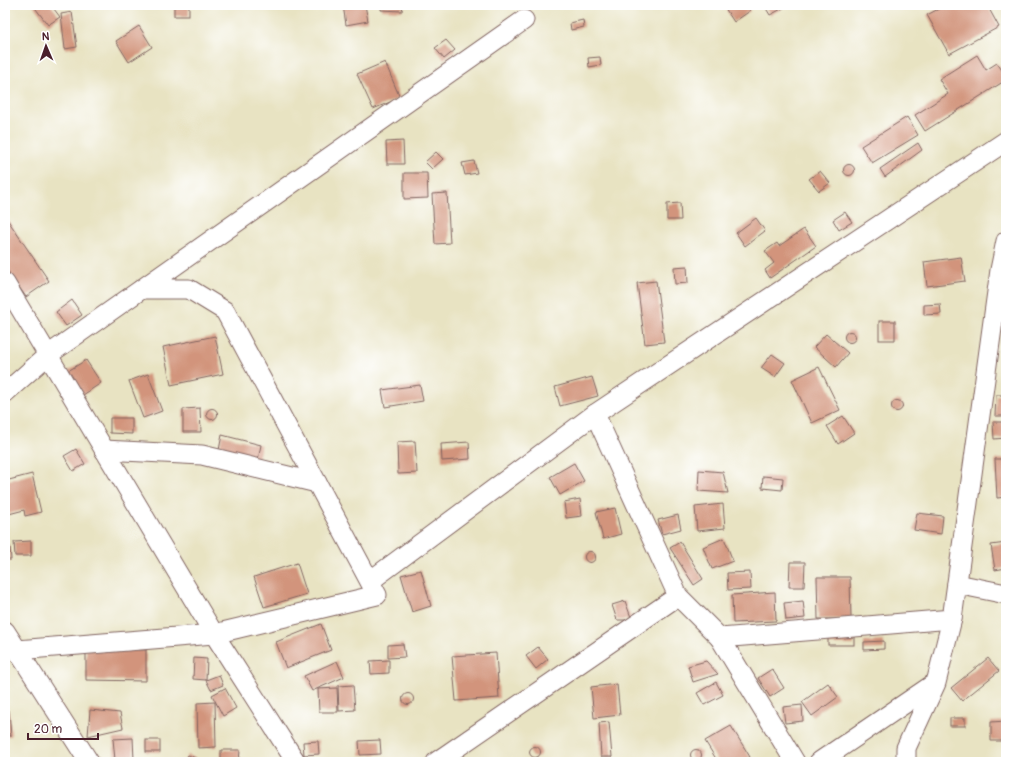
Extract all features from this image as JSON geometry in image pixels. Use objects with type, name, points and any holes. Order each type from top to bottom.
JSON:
[{"type":"street","points":[[5,393],[48,355],[524,20]]},
{"type":"street","points":[[370,580],[595,414],[1006,140]]},
{"type":"street","points":[[906,762],[906,748],[936,682],[952,619],[1000,270],[1006,241]]},
{"type":"street","points":[[5,283],[214,634],[296,762]]},
{"type":"street","points":[[9,639],[214,634],[377,595],[225,311],[189,289],[142,289]]},
{"type":"street","points":[[595,414],[678,596],[720,638],[795,762]]},
{"type":"street","points":[[104,450],[202,455],[317,483]]},
{"type":"street","points":[[957,584],[1006,594]]},
{"type":"street","points":[[436,762],[678,596]]},
{"type":"street","points":[[720,638],[952,619]]},
{"type":"street","points":[[9,639],[89,762]]},
{"type":"street","points":[[819,762],[936,682]]},
{"type":"building","points":[[33,5],[51,5],[60,17],[48,25]]},
{"type":"building","points":[[174,5],[189,5],[189,16],[174,16]]},
{"type":"building","points":[[343,5],[365,5],[368,21],[346,25]]},
{"type":"building","points":[[381,5],[403,5],[402,11],[381,10]]},
{"type":"building","points":[[723,5],[747,5],[750,11],[734,22]]},
{"type":"building","points":[[764,5],[789,5],[770,15]]},
{"type":"building","points":[[946,5],[969,5],[971,9],[977,5],[987,5],[999,27],[949,54],[927,15]]},
{"type":"building","points":[[72,12],[77,47],[65,49],[61,14]]},
{"type":"building","points":[[583,20],[584,27],[571,30],[570,23]]},
{"type":"building","points":[[139,26],[152,47],[129,62],[116,41]]},
{"type":"building","points":[[446,40],[455,50],[444,59],[435,48]]},
{"type":"building","points":[[977,55],[986,70],[997,63],[1006,76],[1006,80],[925,131],[915,115],[948,94],[939,79]]},
{"type":"building","points":[[600,57],[601,65],[589,67],[588,58]]},
{"type":"building","points":[[385,62],[400,98],[373,109],[357,74]]},
{"type":"building","points":[[907,117],[918,135],[872,163],[861,146]]},
{"type":"building","points":[[403,141],[404,164],[387,164],[386,142]]},
{"type":"building","points":[[918,143],[922,150],[885,177],[880,169]]},
{"type":"building","points":[[436,152],[443,159],[432,169],[425,162]]},
{"type":"building","points":[[474,161],[477,173],[465,175],[462,163]]},
{"type":"building","points":[[847,165],[851,165],[853,166],[853,174],[847,175],[844,172],[844,168]]},
{"type":"building","points":[[820,171],[830,183],[819,191],[809,179]]},
{"type":"building","points":[[404,173],[427,173],[428,198],[404,199]]},
{"type":"building","points":[[447,193],[450,243],[435,244],[432,194]]},
{"type":"building","points":[[680,203],[681,220],[667,220],[667,204]]},
{"type":"building","points":[[845,212],[852,222],[839,230],[833,220]]},
{"type":"building","points":[[5,216],[49,281],[26,297],[5,267]]},
{"type":"building","points":[[756,218],[765,231],[745,246],[736,233]]},
{"type":"building","points":[[804,229],[816,246],[770,278],[765,270],[774,263],[765,251],[777,243],[779,246]]},
{"type":"building","points":[[961,257],[965,281],[927,286],[924,262]]},
{"type":"building","points":[[687,266],[688,283],[675,284],[674,267]]},
{"type":"building","points":[[656,281],[664,342],[645,344],[637,283]]},
{"type":"building","points":[[72,300],[82,315],[66,326],[56,312]]},
{"type":"building","points":[[940,304],[941,314],[924,315],[924,305]]},
{"type":"building","points":[[879,321],[895,321],[895,340],[879,340]]},
{"type":"building","points":[[848,332],[852,332],[854,333],[854,341],[848,342],[845,339],[845,335]]},
{"type":"building","points":[[826,334],[848,353],[836,367],[814,347]]},
{"type":"building","points":[[215,336],[223,374],[171,385],[163,347]]},
{"type":"building","points":[[772,354],[785,363],[775,377],[761,368]]},
{"type":"building","points":[[86,360],[101,383],[83,395],[68,371]]},
{"type":"building","points":[[819,367],[840,410],[812,423],[792,380]]},
{"type":"building","points":[[148,374],[162,411],[143,418],[129,381]]},
{"type":"building","points":[[592,377],[598,396],[560,406],[555,387]]},
{"type":"building","points":[[420,385],[423,401],[385,407],[382,390]]},
{"type":"building","points":[[996,395],[1006,395],[1006,416],[995,416]]},
{"type":"building","points":[[895,401],[899,401],[901,402],[901,410],[895,411],[892,408],[892,404]]},
{"type":"building","points":[[200,408],[201,432],[183,432],[183,409]]},
{"type":"building","points":[[210,409],[214,409],[216,410],[216,418],[210,419],[207,416],[207,412]]},
{"type":"building","points":[[843,416],[854,433],[838,444],[827,426]]},
{"type":"building","points":[[110,418],[132,418],[132,434],[110,433]]},
{"type":"building","points":[[993,422],[1006,422],[1006,438],[994,439]]},
{"type":"building","points":[[222,435],[261,445],[258,460],[219,450]]},
{"type":"building","points":[[415,441],[417,473],[398,474],[397,442]]},
{"type":"building","points":[[469,442],[470,459],[442,461],[441,444]]},
{"type":"building","points":[[76,449],[85,464],[73,471],[64,456]]},
{"type":"building","points":[[995,459],[1006,459],[1006,497],[997,498]]},
{"type":"building","points":[[574,463],[584,481],[560,495],[550,477]]},
{"type":"building","points":[[699,470],[723,472],[728,493],[698,491]]},
{"type":"building","points":[[32,474],[41,512],[25,516],[24,510],[5,515],[5,481]]},
{"type":"building","points":[[763,476],[783,478],[782,490],[762,488]]},
{"type":"building","points":[[580,499],[582,516],[566,518],[564,502]]},
{"type":"building","points":[[723,504],[725,528],[697,531],[695,507]]},
{"type":"building","points":[[615,508],[621,534],[603,539],[596,512]]},
{"type":"building","points":[[917,513],[943,516],[941,534],[914,530]]},
{"type":"building","points":[[678,515],[681,529],[662,534],[658,520]]},
{"type":"building","points":[[724,538],[733,561],[712,569],[703,547]]},
{"type":"building","points":[[31,541],[31,556],[15,556],[14,542]]},
{"type":"building","points":[[680,542],[703,579],[694,585],[670,548]]},
{"type":"building","points":[[1006,543],[1006,568],[995,570],[991,545]]},
{"type":"building","points":[[5,546],[10,546],[11,560],[5,560]]},
{"type":"building","points":[[588,552],[592,552],[594,553],[594,561],[588,562],[585,559],[585,555]]},
{"type":"building","points":[[790,562],[805,562],[804,587],[789,587]]},
{"type":"building","points":[[297,563],[307,594],[264,607],[254,577]]},
{"type":"building","points":[[421,570],[431,606],[412,612],[401,575]]},
{"type":"building","points":[[750,572],[751,589],[728,590],[727,573]]},
{"type":"building","points":[[817,577],[850,577],[851,619],[818,619]]},
{"type":"building","points":[[775,592],[776,621],[733,623],[732,595]]},
{"type":"building","points":[[625,601],[632,620],[617,620],[612,605]]},
{"type":"building","points":[[803,601],[805,618],[786,620],[784,603]]},
{"type":"building","points":[[321,624],[331,650],[286,668],[276,642]]},
{"type":"building","points":[[828,632],[854,632],[854,645],[828,645]]},
{"type":"building","points":[[884,641],[884,649],[864,650],[864,642]]},
{"type":"building","points":[[403,644],[405,657],[388,658],[388,645]]},
{"type":"building","points":[[538,647],[548,659],[536,669],[526,656]]},
{"type":"building","points":[[86,649],[146,650],[146,681],[86,680]]},
{"type":"building","points":[[496,653],[499,698],[456,701],[452,656]]},
{"type":"building","points":[[194,658],[207,659],[206,680],[193,679]]},
{"type":"building","points":[[988,658],[999,671],[962,701],[951,688]]},
{"type":"building","points":[[389,660],[389,673],[371,674],[370,661]]},
{"type":"building","points":[[337,661],[344,677],[312,691],[304,676]]},
{"type":"building","points":[[706,661],[718,674],[693,682],[688,666]]},
{"type":"building","points":[[772,669],[784,688],[770,697],[758,678]]},
{"type":"building","points":[[219,675],[223,685],[211,690],[206,680]]},
{"type":"building","points":[[716,682],[723,695],[704,705],[697,693]]},
{"type":"building","points":[[828,683],[838,697],[812,716],[802,702]]},
{"type":"building","points":[[617,684],[620,715],[594,718],[591,687]]},
{"type":"building","points":[[353,685],[355,710],[339,711],[338,686]]},
{"type":"building","points":[[225,688],[236,708],[223,716],[212,695]]},
{"type":"building","points":[[337,688],[338,712],[319,712],[318,689]]},
{"type":"building","points":[[406,694],[410,694],[412,695],[412,703],[406,704],[403,701],[403,697]]},
{"type":"building","points":[[215,702],[216,747],[198,748],[197,703]]},
{"type":"building","points":[[802,705],[803,721],[785,723],[783,707]]},
{"type":"building","points":[[90,710],[120,713],[123,728],[88,736]]},
{"type":"building","points":[[5,711],[9,711],[11,736],[5,736]]},
{"type":"building","points":[[950,718],[965,718],[965,726],[950,726]]},
{"type":"building","points":[[1006,721],[1006,741],[991,741],[991,722]]},
{"type":"building","points":[[609,722],[612,757],[601,757],[599,723]]},
{"type":"building","points":[[731,726],[750,757],[742,762],[718,762],[705,741]]},
{"type":"building","points":[[133,738],[134,760],[115,760],[113,739]]},
{"type":"building","points":[[146,740],[160,740],[160,752],[146,752]]},
{"type":"building","points":[[380,740],[381,754],[360,755],[359,741]]},
{"type":"building","points":[[318,741],[319,754],[304,755],[303,742]]},
{"type":"building","points":[[533,747],[537,747],[539,748],[539,756],[533,757],[530,754],[530,750]]},
{"type":"building","points":[[221,750],[240,750],[239,762],[221,762]]},
{"type":"building","points":[[694,750],[698,750],[700,751],[700,759],[694,760],[691,757],[691,753]]},
{"type":"building","points":[[188,755],[200,760],[199,762],[184,762]]},
{"type":"building","points":[[659,758],[660,762],[639,762],[639,761]]}]
